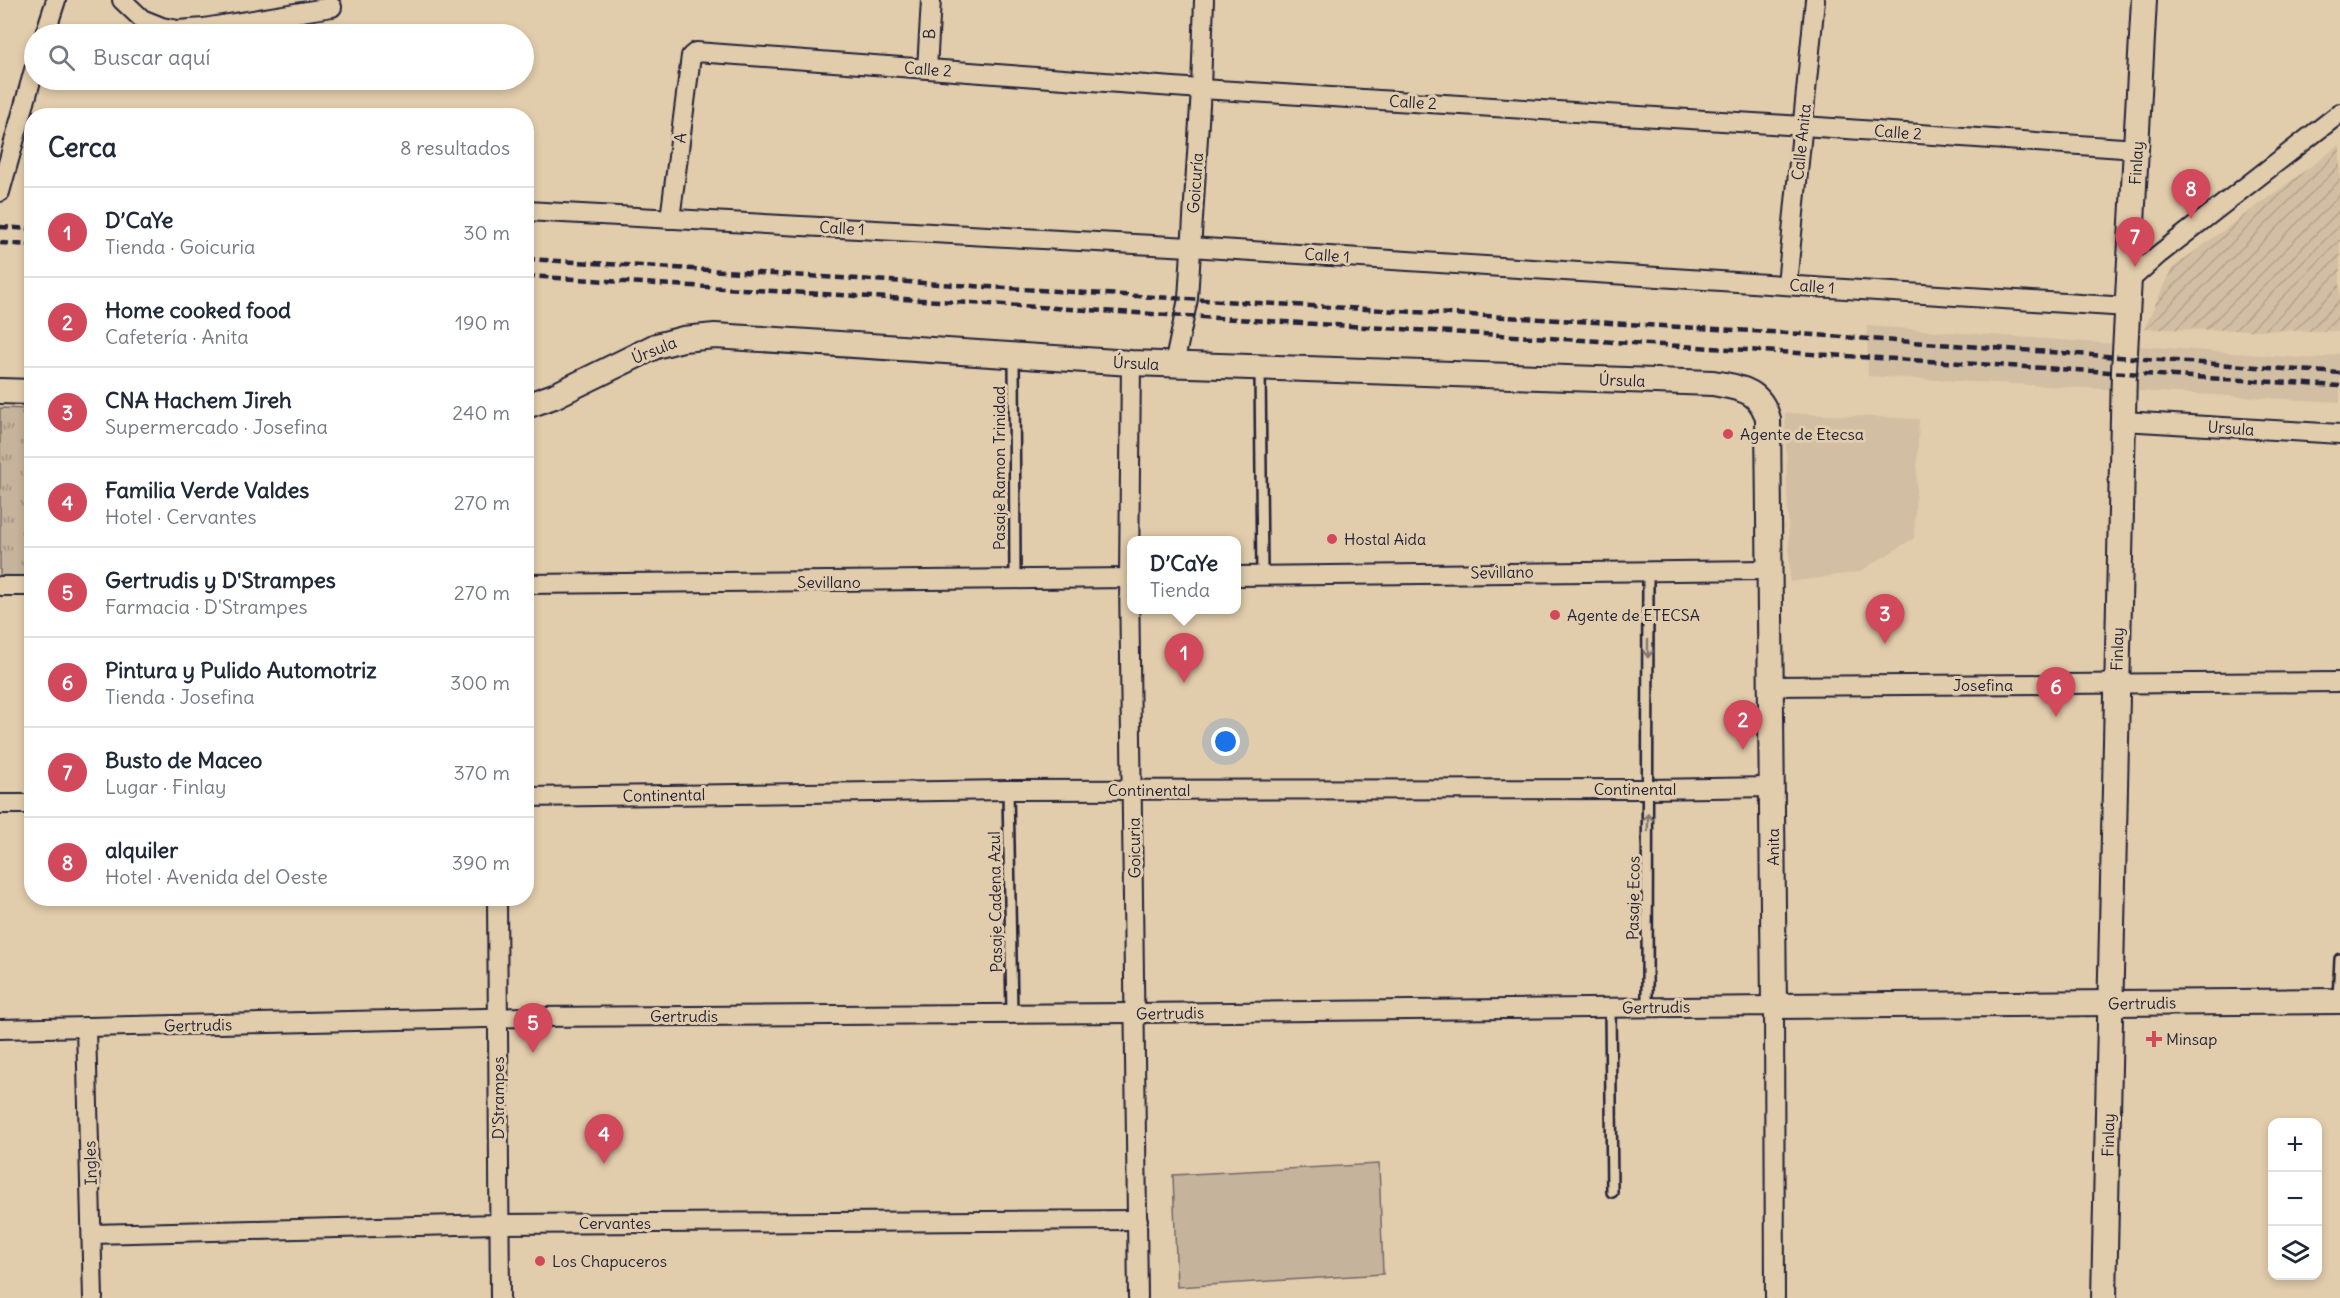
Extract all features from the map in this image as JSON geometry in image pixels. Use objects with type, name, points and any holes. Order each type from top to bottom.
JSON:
[{"type":"street","points":[[48,24],[56,0]]},
{"type":"street","points":[[122,0],[142,19],[154,24]]},
{"type":"street","name":"B","points":[[927,69],[931,0]]},
{"type":"street","name":"Goicuría","points":[[1174,365],[1188,299],[1201,90],[1204,0]]},
{"type":"street","name":"Calle Anita","points":[[1787,284],[1815,0]]},
{"type":"street","name":"Finlay","points":[[2104,1298],[2112,1004],[2122,421],[2144,0]]},
{"type":"street","points":[[218,24],[332,7]]},
{"type":"street","name":"Calle 2","points":[[691,56],[696,52],[1201,90],[1803,126],[2137,149]]},
{"type":"street","name":"A","points":[[670,219],[691,56]]},
{"type":"street","points":[[28,108],[31,90]]},
{"type":"street","points":[[2130,280],[2158,255],[2340,113]]},
{"type":"street","points":[[0,192],[24,124]]},
{"type":"street","name":"Calle 1","points":[[534,211],[1190,247],[1787,284],[2128,308]]},
{"type":"street","name":"Úrsula","points":[[534,403],[554,396],[656,346],[683,339],[716,336],[1131,363],[1713,383],[1742,389],[1758,398]]},
{"type":"street","name":"Goicuria","points":[[1130,536],[1131,363]]},
{"type":"street","points":[[0,391],[24,392]]},
{"type":"street","name":"Anita","points":[[1758,398],[1764,407],[1767,419],[1775,1298]]},
{"type":"street","name":"Ursula","points":[[2122,421],[2340,434]]},
{"type":"street","name":"Sevillano","points":[[1241,576],[1768,570]]},
{"type":"street","name":"Sevillano","points":[[534,584],[1127,578]]},
{"type":"street","points":[[0,586],[24,586]]},
{"type":"street","name":"Goicuria","points":[[1131,614],[1138,1298]]},
{"type":"street","name":"Josefina","points":[[1769,686],[2340,682]]},
{"type":"street","name":"Continental","points":[[534,797],[1008,790],[1772,787]]},
{"type":"street","points":[[0,804],[24,804]]},
{"type":"street","name":"D'Strampes","points":[[497,906],[500,1298]]},
{"type":"street","name":"Gertrudis","points":[[0,1029],[497,1017],[2339,1001]]},
{"type":"street","name":"Ingles","points":[[86,1028],[93,1298]]},
{"type":"street","name":"Cervantes","points":[[92,1234],[498,1224],[1137,1220]]},
{"type":"lane","name":"Pasaje Ramon Trinidad","points":[[1014,355],[1015,580]]},
{"type":"lane","points":[[1260,369],[1262,576]]},
{"type":"lane","name":"Pasaje Ecos","points":[[1647,1007],[1648,570]]},
{"type":"lane","name":"Pasaje Cadena Azul","points":[[1008,790],[1012,1013]]},
{"type":"lane","points":[[2339,1001],[2340,959]]},
{"type":"lane","points":[[1610,1007],[1612,1192]]},
{"type":"shaded area","points":[[2340,145],[2340,331],[2144,329],[2172,268]]},
{"type":"shaded area","points":[[1867,326],[2317,359],[2340,353],[2340,402],[1868,376]]},
{"type":"shaded area","points":[[1785,413],[1919,419],[1914,538],[1859,572],[1790,582]]},
{"type":"green space","points":[[0,408],[24,409],[24,578],[0,578]]},
{"type":"green space","points":[[1379,1164],[1383,1274],[1177,1287],[1173,1175]]},
{"type":"railway","points":[[0,227],[24,228]]},
{"type":"railway","points":[[0,243],[24,244]]},
{"type":"railway","points":[[534,259],[1787,333],[2340,373]]},
{"type":"railway","points":[[534,276],[2340,386]]},
{"type":"place","name":"alquiler","points":[[2191,219]]},
{"type":"place","name":"Busto de Maceo","points":[[2135,267]]},
{"type":"place","name":"Agente de Etecsa","points":[[1728,434]]},
{"type":"place","name":"Hostal Aida","points":[[1332,539]]},
{"type":"place","name":"Agente de ETECSA","points":[[1555,615]]},
{"type":"place","name":"CNA Hachem Jireh","points":[[1885,644]]},
{"type":"place","name":"D’CaYe","points":[[1184,683]]},
{"type":"place","name":"Pintura y Pulido Automotriz","points":[[2056,717]]},
{"type":"place","name":"Home cooked food","points":[[1743,750]]},
{"type":"place","name":"Minsap","points":[[2154,1039]]},
{"type":"place","name":"Gertrudis y D'Strampes","points":[[533,1053]]},
{"type":"place","name":"Familia Verde Valdes","points":[[604,1164]]},
{"type":"place","name":"Los Chapuceros","points":[[540,1261]]}]
